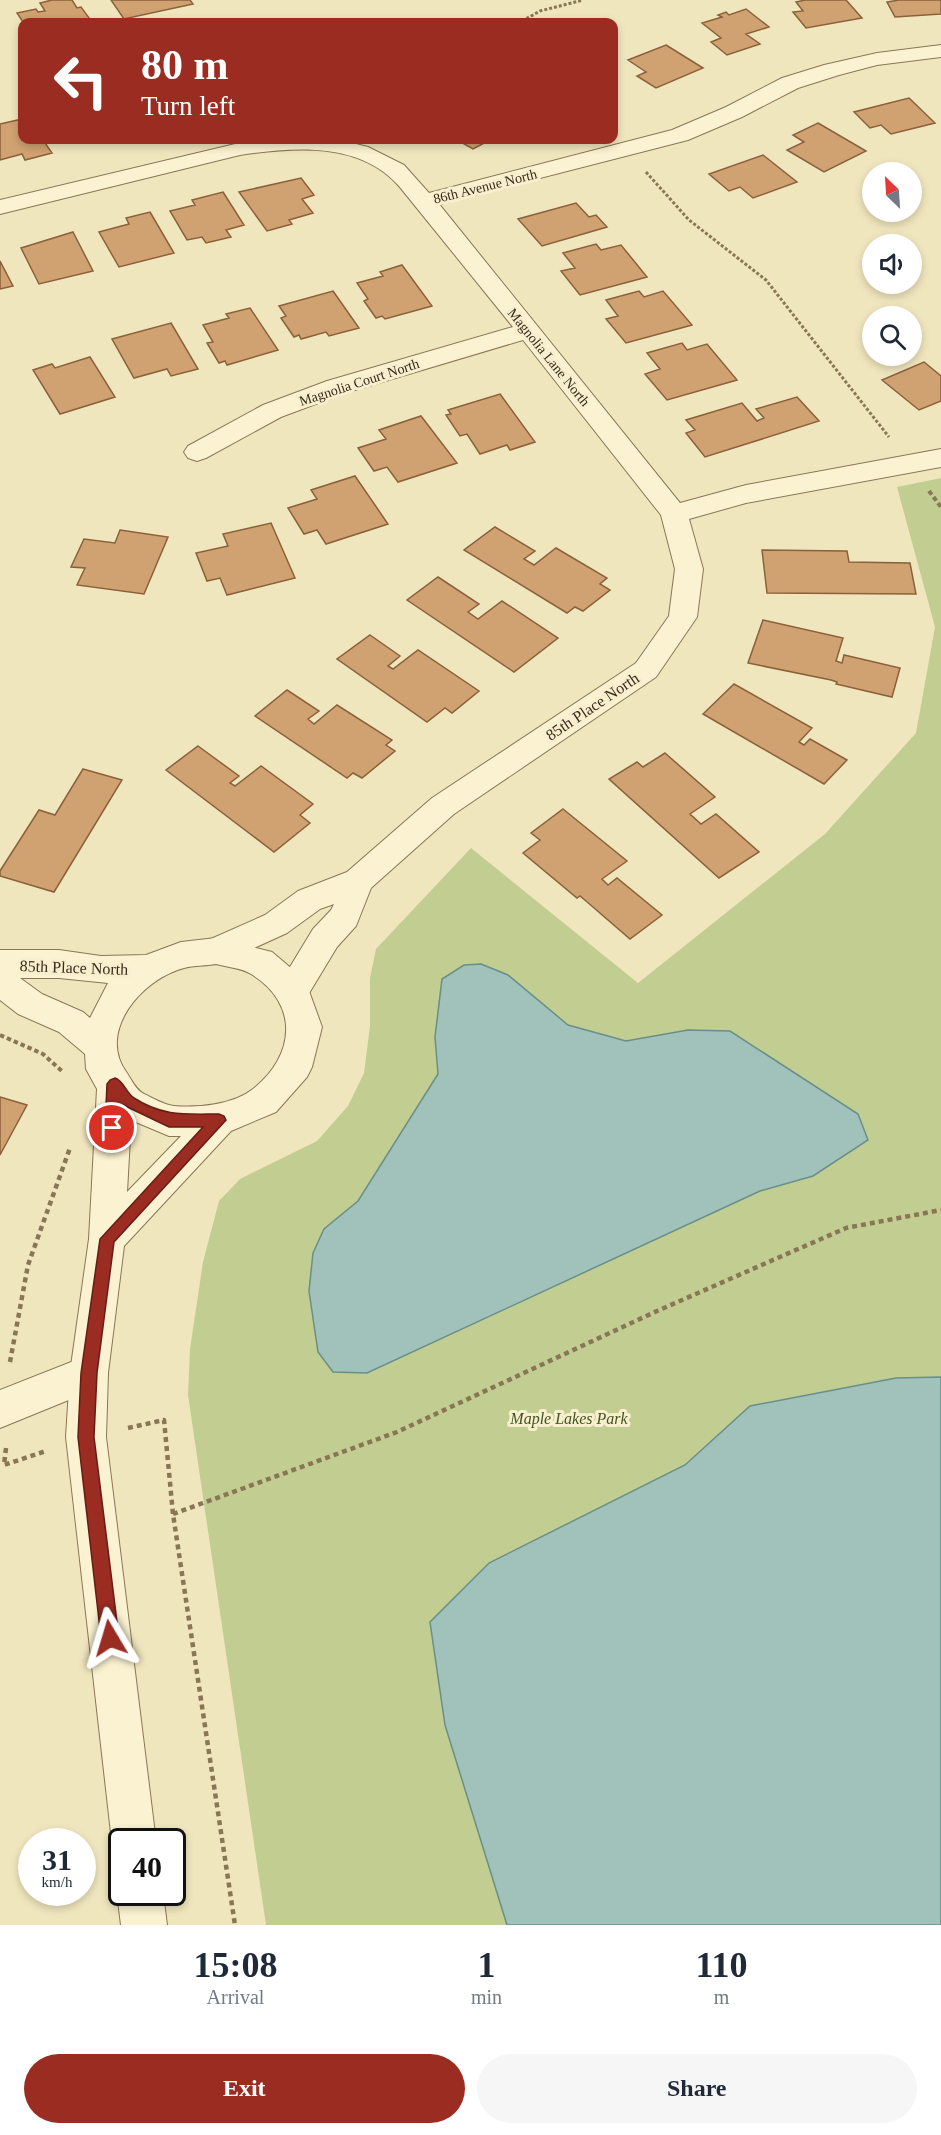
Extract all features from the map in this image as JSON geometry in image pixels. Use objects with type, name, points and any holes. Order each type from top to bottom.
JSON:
[{"type":"street","name":"86th Avenue North","points":[[328,144],[364,153],[397,171],[424,201],[680,135],[734,112],[801,79],[877,59],[941,51]]},
{"type":"street","name":"86th Avenue North","points":[[0,207],[263,144]]},
{"type":"street","name":"Magnolia Lane North","points":[[424,201],[650,481],[674,514]]},
{"type":"street","name":"Magnolia Court North","points":[[197,452],[272,411],[336,387],[528,332]]},
{"type":"street","points":[[674,514],[746,494],[941,458]]},
{"type":"street","name":"85th Place North","points":[[216,951],[276,924],[309,900],[358,881],[443,806],[646,670],[683,617],[689,569],[674,514]]},
{"type":"street","name":"85th Place North","points":[[293,990],[325,938],[345,917],[358,881]]},
{"type":"street","points":[[216,951],[261,962],[293,990],[304,1027],[295,1067],[264,1101],[219,1120],[169,1121],[128,1102],[103,1069],[100,1031],[117,996],[148,969],[181,955],[216,951]]},
{"type":"street","name":"85th Place North","points":[[0,964],[59,964],[101,970],[148,969]]},
{"type":"street","name":"85th Place North","points":[[0,981],[30,1004],[70,1022],[102,1048]]},
{"type":"street","points":[[115,1084],[107,1239],[89,1373],[86,1437],[132,1828]]},
{"type":"street","points":[[107,1239],[219,1120]]},
{"type":"street","points":[[0,1409],[89,1373]]},
{"type":"street","points":[[142,1906],[144,1925]]},
{"type":"path","points":[[528,18],[540,11],[583,0]]},
{"type":"path","points":[[626,149],[689,220],[766,280],[941,507]]},
{"type":"path","points":[[0,1035],[22,1042],[58,1065],[64,1075]]},
{"type":"path","points":[[11,1348],[28,1264],[71,1145]]},
{"type":"path","points":[[173,1514],[397,1432],[657,1311],[846,1228],[941,1210]]},
{"type":"path","points":[[164,1420],[173,1514],[235,1925]]},
{"type":"green space","name":"Maple Lakes Park","points":[[941,478],[941,1925],[266,1925],[188,1395],[190,1349],[203,1262],[219,1201],[240,1179],[317,1141],[348,1106],[364,1073],[370,1026],[370,978],[376,949],[471,848],[638,983],[825,834],[916,733],[935,627],[897,487]]},
{"type":"water","points":[[481,964],[508,975],[568,1025],[626,1041],[688,1030],[730,1031],[858,1114],[868,1140],[813,1176],[760,1191],[367,1373],[333,1372],[318,1352],[309,1291],[313,1253],[324,1229],[358,1201],[438,1074],[435,1037],[442,979],[464,965]]},
{"type":"water","points":[[941,1377],[941,1925],[507,1925],[445,1725],[430,1622],[489,1563],[685,1465],[750,1406],[896,1378]]},
{"type":"building","points":[[52,0],[72,0],[77,8],[81,7],[89,18],[20,18],[17,13],[36,9],[38,12],[45,11],[40,3]]},
{"type":"building","points":[[111,0],[190,0],[193,4],[129,18],[123,18]]},
{"type":"building","points":[[846,0],[862,18],[806,28],[793,12],[803,11],[796,2]]},
{"type":"building","points":[[941,0],[941,14],[895,17],[887,2]]},
{"type":"building","points":[[746,9],[769,27],[746,34],[760,44],[727,55],[711,42],[721,38],[702,23],[722,17],[718,15],[726,12],[729,15]]},
{"type":"building","points":[[666,45],[703,68],[656,88],[637,76],[646,72],[628,60]]},
{"type":"building","points":[[909,98],[935,123],[891,134],[881,125],[870,128],[854,112]]},
{"type":"building","points":[[18,120],[18,144],[46,144],[52,153],[25,160],[22,154],[0,160],[0,124]]},
{"type":"building","points":[[818,123],[866,151],[824,172],[787,150],[804,142],[793,135]]},
{"type":"building","points":[[464,144],[482,144],[473,149]]},
{"type":"building","points":[[763,155],[797,182],[753,198],[740,187],[729,191],[709,174]]},
{"type":"building","points":[[301,178],[314,195],[302,199],[313,213],[289,220],[292,224],[267,231],[239,192]]},
{"type":"building","points":[[223,192],[244,225],[226,230],[231,237],[206,243],[202,237],[187,240],[170,211],[195,205],[192,200]]},
{"type":"building","points":[[576,203],[589,217],[596,215],[607,227],[542,246],[518,219]]},
{"type":"building","points":[[150,212],[174,253],[119,267],[99,232],[129,224],[126,218]]},
{"type":"building","points":[[73,232],[93,271],[39,284],[21,248]]},
{"type":"building","points":[[596,244],[601,250],[621,245],[647,277],[580,295],[561,271],[575,268],[563,253]]},
{"type":"building","points":[[0,261],[13,286],[0,289]]},
{"type":"building","points":[[402,265],[432,306],[385,319],[382,316],[376,318],[364,301],[368,299],[357,283],[383,276],[380,272]]},
{"type":"building","points":[[333,291],[359,328],[329,336],[326,332],[301,339],[299,335],[294,337],[281,318],[286,316],[279,306]]},
{"type":"building","points":[[639,291],[644,297],[663,291],[692,325],[626,343],[606,319],[618,316],[606,300]]},
{"type":"building","points":[[250,308],[278,350],[227,365],[225,361],[219,363],[207,343],[213,342],[203,325],[229,318],[226,314]]},
{"type":"building","points":[[171,323],[198,369],[171,376],[167,369],[134,378],[112,339]]},
{"type":"building","points":[[682,343],[687,350],[707,344],[737,380],[667,400],[645,374],[660,369],[647,353]]},
{"type":"building","points":[[90,357],[115,397],[60,414],[33,370],[52,364],[55,368]]},
{"type":"building","points":[[924,362],[941,376],[941,401],[919,410],[882,380],[915,366],[922,366]]},
{"type":"building","points":[[500,394],[535,442],[510,450],[507,445],[480,454],[467,434],[460,436],[446,415],[451,414],[448,410]]},
{"type":"building","points":[[797,397],[819,421],[705,457],[686,433],[695,430],[686,420],[742,403],[757,421],[764,418],[756,409]]},
{"type":"building","points":[[421,416],[457,463],[398,482],[387,467],[374,471],[358,448],[386,439],[379,430]]},
{"type":"building","points":[[355,476],[388,524],[326,544],[317,530],[304,534],[288,508],[317,499],[311,490]]},
{"type":"building","points":[[271,523],[295,578],[227,595],[220,578],[207,581],[196,553],[228,546],[223,534]]},
{"type":"building","points":[[495,527],[535,551],[524,559],[534,565],[556,548],[607,578],[600,584],[610,590],[583,611],[575,607],[567,613],[464,550]]},
{"type":"building","points":[[120,530],[168,537],[144,594],[77,585],[85,568],[71,567],[84,539],[115,543]]},
{"type":"building","points":[[762,550],[847,551],[849,562],[910,563],[916,594],[767,593]]},
{"type":"building","points":[[438,577],[479,604],[468,612],[478,619],[502,601],[558,638],[514,672],[407,600]]},
{"type":"building","points":[[763,620],[843,638],[836,661],[842,663],[844,655],[900,668],[892,697],[836,684],[837,682],[831,680],[748,663]]},
{"type":"building","points":[[370,635],[400,656],[388,666],[393,669],[418,650],[479,691],[452,713],[445,708],[427,722],[337,659]]},
{"type":"building","points":[[734,684],[812,728],[799,742],[804,745],[810,739],[847,760],[824,784],[703,714]]},
{"type":"building","points":[[287,690],[319,711],[308,719],[314,724],[337,705],[392,740],[386,745],[395,751],[362,778],[353,773],[347,778],[255,716]]},
{"type":"building","points":[[198,746],[239,776],[230,783],[235,786],[261,766],[313,804],[300,815],[310,823],[274,852],[166,770]]},
{"type":"building","points":[[665,753],[715,797],[690,814],[701,824],[716,814],[759,852],[719,878],[609,779],[637,762],[643,767]]},
{"type":"building","points":[[83,769],[122,780],[54,892],[0,876],[0,871],[39,810],[55,815]]},
{"type":"building","points":[[563,809],[627,861],[602,879],[608,885],[617,878],[662,915],[630,939],[580,896],[577,898],[523,853],[540,840],[531,833]]},
{"type":"building","points":[[0,1097],[27,1105],[0,1155]]},
{"type":"route","points":[[110,1638],[86,1437],[89,1373],[107,1239],[219,1120],[169,1121],[128,1102],[115,1084],[112,1128]]}]
